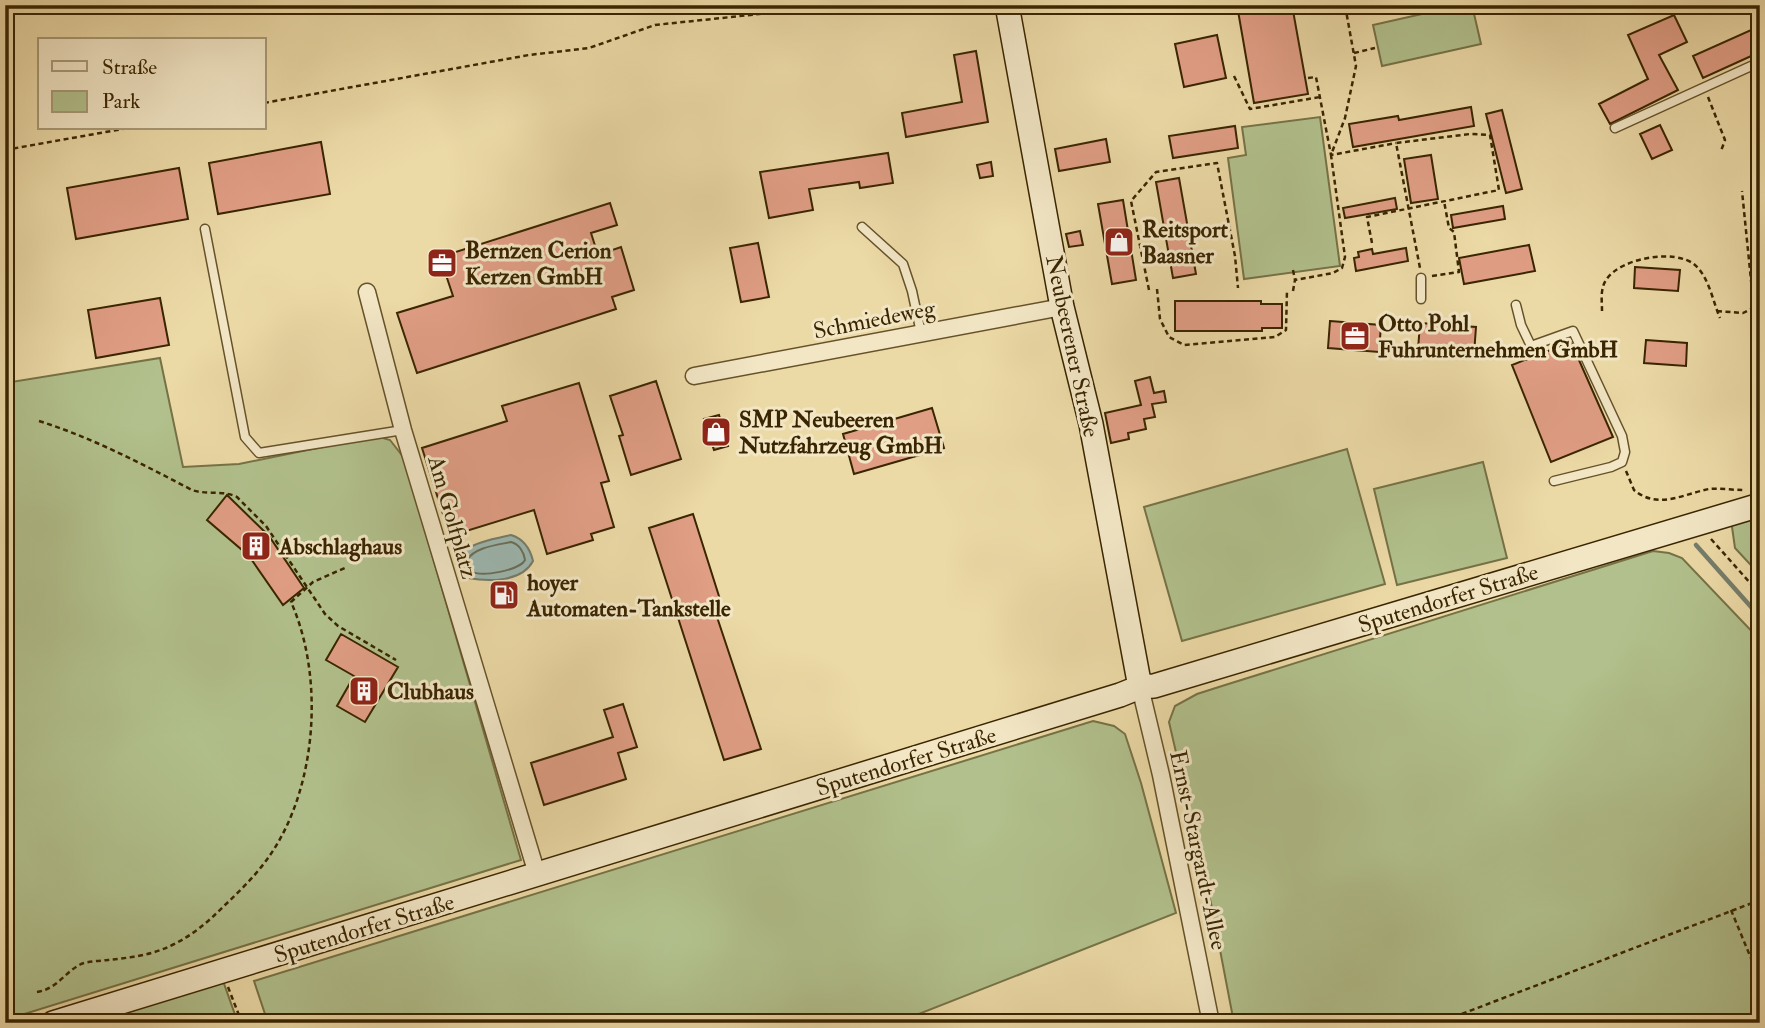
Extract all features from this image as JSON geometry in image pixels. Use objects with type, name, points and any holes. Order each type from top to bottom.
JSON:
[{"type":"main road","name":"Neubeerener Straße","points":[[1007,5],[1062,307],[1091,424],[1140,687]]},
{"type":"main road","name":"Sputendorfer Straße","points":[[53,1023],[1140,687],[1154,686],[1698,524],[1753,498]]},
{"type":"street","name":"Am Golfplatz","points":[[367,292],[404,430],[537,874]]},
{"type":"street","name":"Schmiedeweg","points":[[694,376],[1062,307]]},
{"type":"street","name":"Ernst-Stargardt-Allee","points":[[1140,687],[1161,775],[1211,1023]]},
{"type":"lane","points":[[1615,128],[1760,62]]},
{"type":"lane","points":[[862,227],[903,264],[912,290],[921,333]]},
{"type":"lane","points":[[205,229],[245,437],[259,453],[404,430]]},
{"type":"lane","points":[[1421,299],[1422,278]]},
{"type":"lane","points":[[1516,306],[1531,346],[1573,331],[1622,436],[1625,452],[1622,462],[1554,481]]},
{"type":"path","points":[[266,103],[529,55],[589,48],[654,25],[845,5]]},
{"type":"path","points":[[1331,155],[1348,105],[1356,66],[1345,5]]},
{"type":"path","points":[[1354,53],[1376,48]]},
{"type":"path","points":[[1234,76],[1250,109],[1320,97]]},
{"type":"path","points":[[1295,280],[1333,273],[1342,268],[1345,257],[1331,155],[1316,77],[1308,78]]},
{"type":"path","points":[[1704,87],[1725,140],[1721,151]]},
{"type":"path","points":[[5,150],[117,130]]},
{"type":"path","points":[[1331,155],[1470,134],[1490,135],[1499,190],[1367,217],[1372,243]]},
{"type":"path","points":[[1396,144],[1422,278],[1459,272],[1454,232],[1449,228],[1444,201]]},
{"type":"path","points":[[1149,290],[1131,201],[1156,172],[1217,163],[1236,257],[1238,288]]},
{"type":"path","points":[[1717,312],[1742,313],[1751,309],[1753,300],[1742,191]]},
{"type":"path","points":[[1602,311],[1603,286],[1612,273],[1640,259],[1668,257],[1690,261],[1703,274],[1720,318]]},
{"type":"path","points":[[1293,270],[1293,291]]},
{"type":"path","points":[[1157,289],[1160,320],[1169,337],[1184,345],[1275,337],[1286,330],[1287,290]]},
{"type":"path","points":[[39,421],[76,432],[125,454],[192,490],[203,494],[232,494],[265,526],[325,614],[338,626],[396,660]]},
{"type":"path","points":[[1622,462],[1633,490],[1651,498],[1669,501],[1709,489],[1753,498]]},
{"type":"path","points":[[1698,524],[1760,594]]},
{"type":"path","points":[[37,992],[56,985],[81,964],[137,956],[168,948],[202,928],[236,895],[268,857],[292,813],[307,757],[313,713],[310,670],[303,634],[291,602],[313,582],[347,567]]},
{"type":"path","points":[[1438,1023],[1760,900]]},
{"type":"path","points":[[1731,911],[1760,981]]},
{"type":"path","points":[[222,971],[242,1023]]},
{"type":"green space","points":[[1472,5],[1481,44],[1382,66],[1373,25]]},
{"type":"green space","points":[[1320,117],[1340,266],[1244,279],[1228,158],[1246,155],[1242,127]]},
{"type":"green space","points":[[160,358],[183,467],[239,464],[376,436],[390,440],[404,458],[521,860],[5,1020],[5,383]]},
{"type":"green space","points":[[1347,449],[1385,584],[1182,641],[1144,507]]},
{"type":"green space","points":[[1483,462],[1507,558],[1397,585],[1374,489]]},
{"type":"green space","points":[[1760,511],[1760,575],[1735,548],[1731,520]]},
{"type":"green space","points":[[1653,551],[1682,558],[1760,640],[1760,1023],[1234,1023],[1212,908],[1169,722],[1175,706],[1197,694]]},
{"type":"green space","points":[[1093,721],[1114,726],[1125,734],[1176,913],[906,1019],[895,1023],[268,1023],[254,981]]},
{"type":"green space","points":[[222,978],[238,1023],[100,1023],[106,1012]]},
{"type":"water","points":[[511,535],[520,539],[528,548],[533,561],[528,568],[504,579],[468,578],[461,567],[464,552],[481,542]]},
{"type":"building","points":[[1237,5],[1292,5],[1308,94],[1254,103]]},
{"type":"building","points":[[1674,15],[1687,42],[1659,55],[1678,90],[1610,124],[1599,104],[1648,79],[1628,35]]},
{"type":"building","points":[[1760,26],[1760,52],[1703,78],[1693,56]]},
{"type":"building","points":[[1217,35],[1226,78],[1184,87],[1175,44]]},
{"type":"building","points":[[976,51],[988,122],[906,137],[902,113],[962,102],[954,55]]},
{"type":"building","points":[[1471,107],[1474,126],[1353,147],[1349,124],[1398,116],[1399,120]]},
{"type":"building","points":[[1502,110],[1522,189],[1506,193],[1486,114]]},
{"type":"building","points":[[1660,125],[1672,150],[1652,159],[1640,134]]},
{"type":"building","points":[[1235,126],[1238,148],[1173,158],[1169,136]]},
{"type":"building","points":[[1106,139],[1110,162],[1059,171],[1055,149]]},
{"type":"building","points":[[321,142],[330,194],[218,214],[209,163]]},
{"type":"building","points":[[888,153],[893,183],[860,188],[859,182],[809,189],[813,210],[769,218],[760,172]]},
{"type":"building","points":[[1431,155],[1438,199],[1411,203],[1404,159]]},
{"type":"building","points":[[991,162],[993,176],[980,178],[977,165]]},
{"type":"building","points":[[179,168],[188,219],[76,239],[67,188]]},
{"type":"building","points":[[1179,178],[1196,274],[1173,278],[1156,182]]},
{"type":"building","points":[[1395,198],[1397,209],[1345,218],[1343,208]]},
{"type":"building","points":[[1123,200],[1136,280],[1112,284],[1098,204]]},
{"type":"building","points":[[610,203],[617,225],[591,233],[598,255],[621,247],[634,290],[612,297],[616,309],[417,373],[397,313],[453,296],[440,257]]},
{"type":"building","points":[[1503,206],[1505,219],[1453,228],[1451,215]]},
{"type":"building","points":[[1080,231],[1083,245],[1069,247],[1066,234]]},
{"type":"building","points":[[758,243],[769,297],[741,302],[730,248]]},
{"type":"building","points":[[1529,245],[1535,271],[1464,284],[1459,258]]},
{"type":"building","points":[[1406,248],[1408,261],[1356,271],[1354,258],[1359,257],[1358,252],[1372,249],[1373,254]]},
{"type":"building","points":[[1635,267],[1680,270],[1678,291],[1634,288]]},
{"type":"building","points":[[160,298],[169,345],[96,358],[88,310]]},
{"type":"building","points":[[1175,301],[1261,301],[1261,304],[1282,304],[1282,328],[1262,328],[1262,331],[1175,331]]},
{"type":"building","name":"Otto Pohl Fuhrunternehmen GmbH","points":[[1330,321],[1381,325],[1379,352],[1328,348]]},
{"type":"building","points":[[1420,323],[1476,327],[1474,354],[1418,350]]},
{"type":"building","points":[[1646,340],[1687,343],[1686,366],[1644,363]]},
{"type":"building","points":[[1571,342],[1613,437],[1551,462],[1512,365]]},
{"type":"building","points":[[1150,377],[1154,393],[1164,391],[1166,402],[1152,404],[1155,417],[1144,419],[1146,429],[1128,433],[1129,439],[1111,443],[1105,413],[1141,405],[1135,381]]},
{"type":"building","points":[[656,381],[681,459],[631,475],[619,436],[623,435],[610,396]]},
{"type":"building","points":[[579,383],[609,481],[601,483],[614,527],[591,534],[593,540],[547,554],[534,510],[450,536],[422,448],[507,421],[502,406]]},
{"type":"building","points":[[932,408],[944,448],[854,474],[843,434]]},
{"type":"building","name":"SMP Neubeeren Nutzfahrzeug GmbH","points":[[719,415],[728,446],[714,450],[704,419]]},
{"type":"building","name":"Abschlaghaus","points":[[227,495],[269,536],[304,588],[283,605],[249,556],[207,520]]},
{"type":"building","points":[[693,514],[724,612],[716,614],[761,749],[724,760],[649,528]]},
{"type":"building","points":[[514,585],[517,595],[494,602],[491,592]]},
{"type":"building","name":"Clubhaus","points":[[341,634],[398,667],[365,722],[337,706],[354,676],[326,660]]},
{"type":"building","points":[[623,704],[637,747],[618,753],[626,779],[544,805],[531,763],[613,737],[604,710]]},
{"type":"waterway","points":[[1696,545],[1760,617]]},
{"type":"place","name":"Reitsport Baasner","points":[[1119,242]]},
{"type":"place","name":"Bernzen Cerion Kerzen GmbH","points":[[442,263]]},
{"type":"place","name":"Otto Pohl Fuhrunternehmen GmbH","points":[[1355,336]]},
{"type":"place","name":"SMP Neubeeren Nutzfahrzeug GmbH","points":[[716,432]]},
{"type":"place","name":"Abschlaghaus","points":[[256,546]]},
{"type":"place","name":"hoyer Automaten-Tankstelle","points":[[504,595]]},
{"type":"place","name":"Clubhaus","points":[[364,691]]}]
